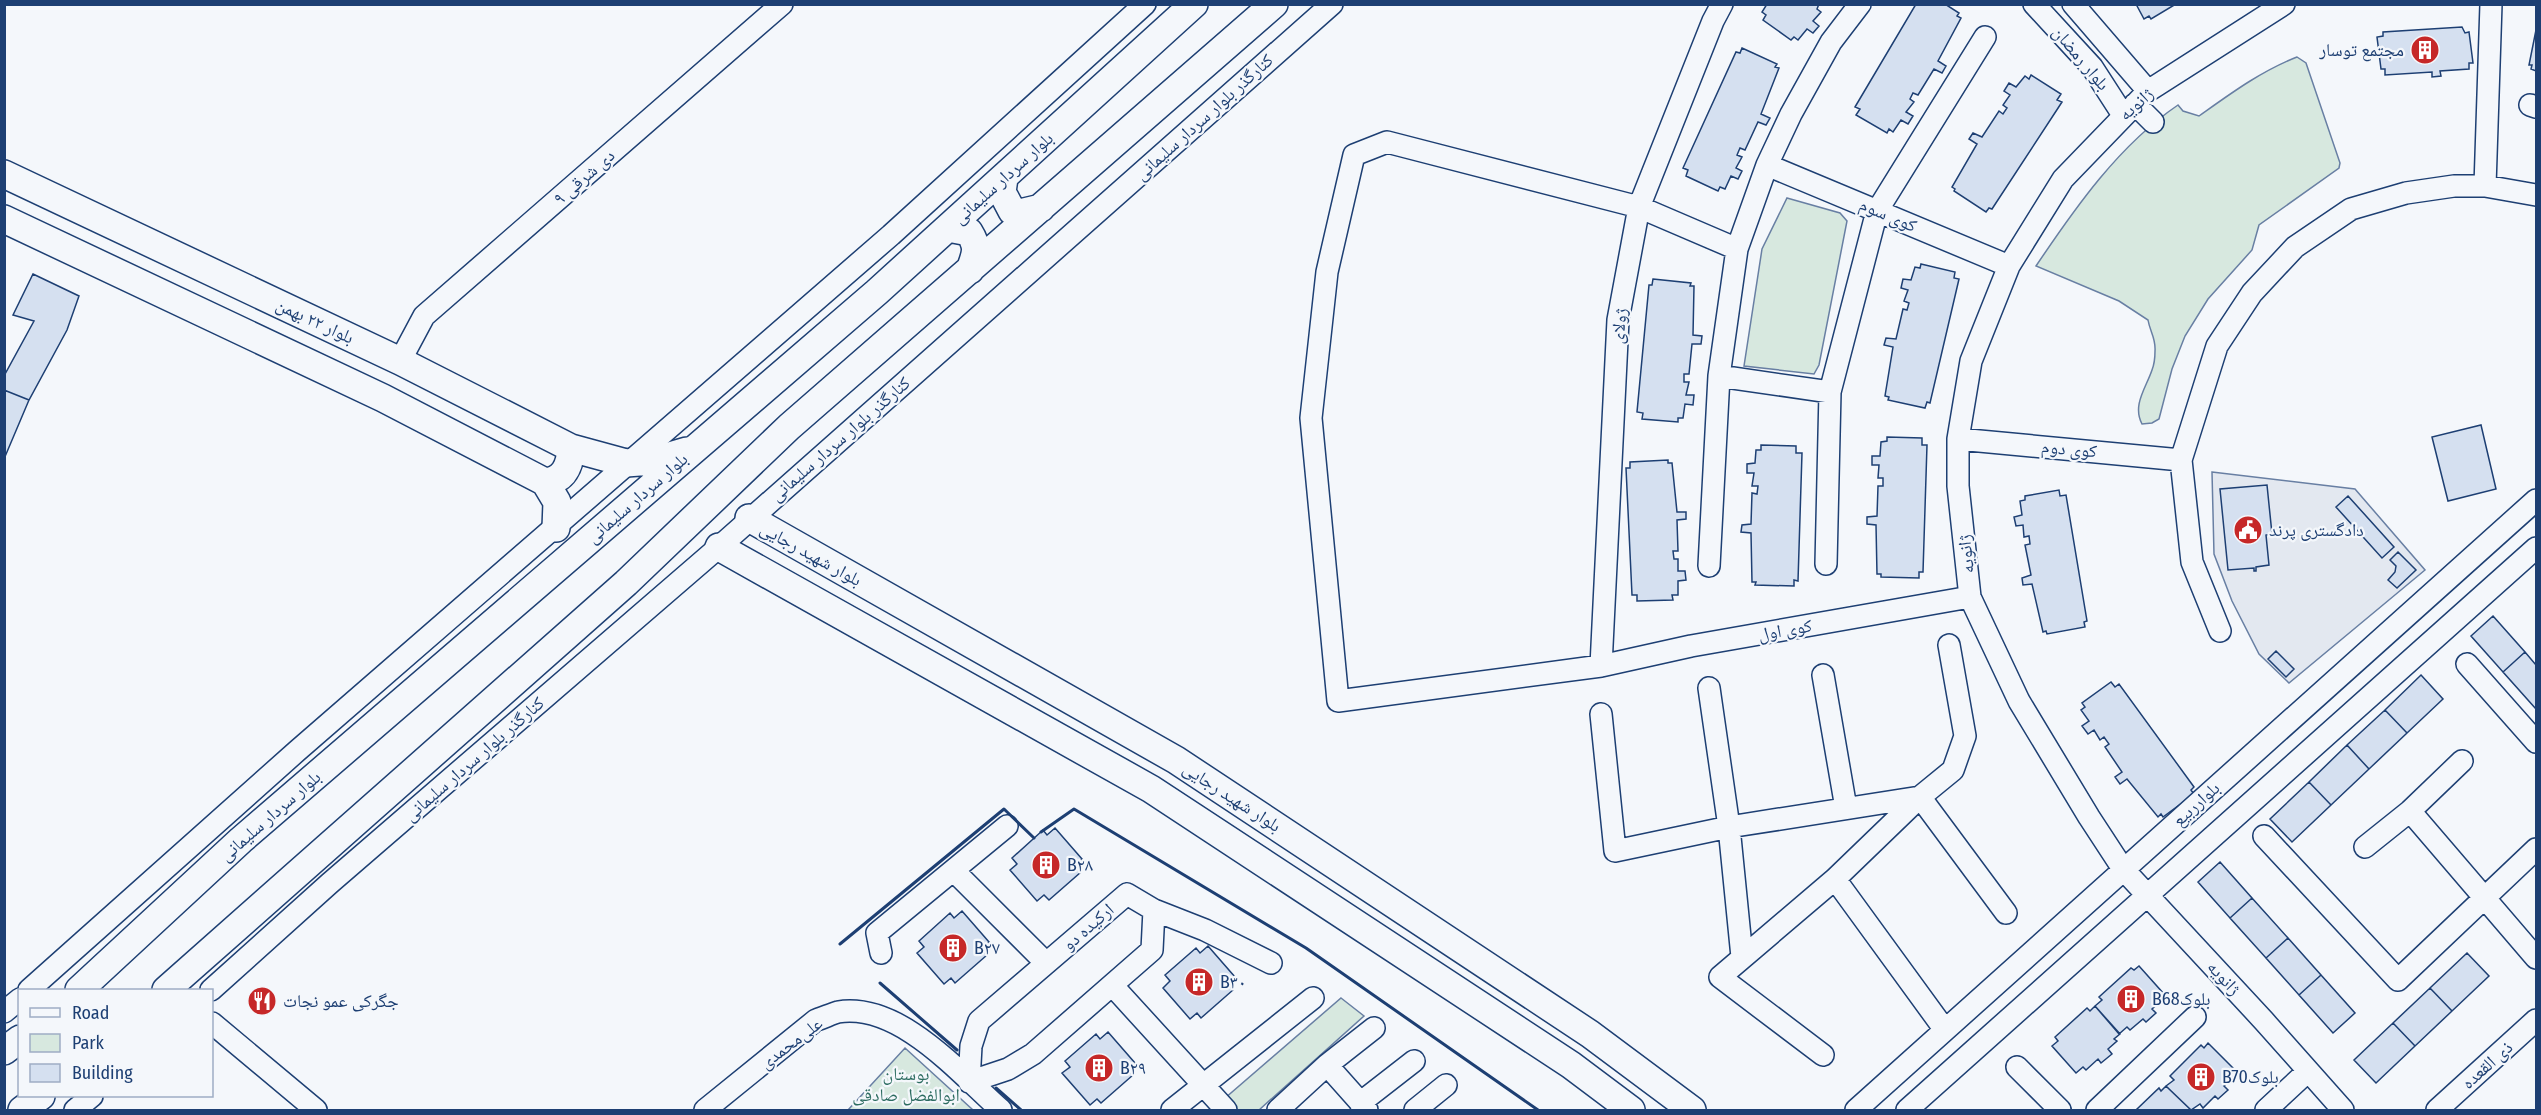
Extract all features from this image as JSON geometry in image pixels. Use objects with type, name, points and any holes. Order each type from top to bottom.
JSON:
[{"type":"main road","name":"بلوار سردار سلیمانی","points":[[80,989],[241,840],[948,228],[1194,4]]},
{"type":"main road","points":[[172,989],[272,895],[626,583],[789,426],[1275,4]]},
{"type":"main road","name":"بلوار ۲۲ بهمن","points":[[4,174],[400,361],[571,448],[626,463]]},
{"type":"main road","points":[[1004,178],[1002,192],[1012,211],[1020,213],[1041,208]]},
{"type":"main road","points":[[4,219],[382,398],[545,482],[557,502],[556,528]]},
{"type":"main road","points":[[948,228],[969,232],[973,239],[977,250],[970,270]]},
{"type":"main road","points":[[545,482],[555,481],[562,474],[568,466],[571,448]]},
{"type":"main road","points":[[626,463],[652,461],[696,448]]},
{"type":"main road","name":"بلوار شهید رجایی","points":[[749,518],[1176,760],[1590,1034],[1692,1110]]},
{"type":"main road","points":[[719,546],[1151,789],[1571,1065],[1631,1110]]},
{"type":"main road","points":[[879,637],[880,622],[886,610],[903,605]]},
{"type":"main road","points":[[4,1051],[18,1040]]},
{"type":"main road","points":[[22,1110],[38,1097]]},
{"type":"street","name":"۹ دی شرقی","points":[[400,361],[424,316],[782,4]]},
{"type":"street","points":[[30,989],[305,744],[891,235],[1145,4]]},
{"type":"street","name":"کنارگذر بلوار سردار سلیمانی","points":[[212,989],[330,883],[719,546],[1332,4]]},
{"type":"street","name":"ژولای","points":[[1601,666],[1617,320],[1639,207],[1713,21],[1722,4]]},
{"type":"street","points":[[1709,566],[1719,376],[1737,249],[1767,165],[1791,114],[1831,42],[1860,4]]},
{"type":"street","name":"بلوار رمضان","points":[[2034,4],[2092,67],[2135,104]]},
{"type":"street","name":"بلوار رمضان","points":[[2073,4],[2135,104]]},
{"type":"street","name":"ژانویه","points":[[2284,4],[2135,104],[2063,179],[2009,266],[1971,361],[1958,438],[1958,486],[1970,597],[2019,701],[2089,817],[2123,869],[2343,1110]]},
{"type":"street","points":[[2485,186],[2491,4]]},
{"type":"street","points":[[1826,564],[1830,392],[1877,211],[1985,37]]},
{"type":"street","points":[[2135,104],[2153,122]]},
{"type":"street","name":"کوی اول","points":[[1639,207],[1387,142],[1354,155],[1327,272],[1311,418],[1338,701],[1601,666],[1691,646],[1970,597]]},
{"type":"street","name":"کوی سوم","points":[[1767,165],[2009,266]]},
{"type":"street","points":[[2220,631],[2192,562],[2181,460],[2217,346],[2252,292],[2295,247],[2351,210],[2406,193],[2454,186],[2485,186],[2536,195]]},
{"type":"street","points":[[1639,207],[1737,249]]},
{"type":"street","points":[[1719,376],[1830,392]]},
{"type":"street","name":"کوی دوم","points":[[1958,438],[2181,460]]},
{"type":"street","name":"بلوارربیع","points":[[1856,1110],[2536,500]]},
{"type":"street","name":"بلوارربیع","points":[[1907,1110],[2536,548]]},
{"type":"street","points":[[1823,1055],[1720,977],[1835,879],[1920,797],[1953,770],[1965,736],[1949,645]]},
{"type":"street","points":[[2468,664],[2536,742]]},
{"type":"street","points":[[1823,675],[1846,808]]},
{"type":"street","points":[[1708,688],[1729,828],[1742,957]]},
{"type":"street","points":[[1601,714],[1615,851],[1729,828],[1920,797]]},
{"type":"street","points":[[2365,847],[2410,811],[2462,761]]},
{"type":"street","points":[[1920,797],[2006,913]]},
{"type":"street","points":[[2410,811],[2536,958]]},
{"type":"street","points":[[881,953],[878,933],[1007,826]]},
{"type":"street","points":[[2264,836],[2398,980],[2536,849]]},
{"type":"street","points":[[954,871],[1046,963]]},
{"type":"street","points":[[1835,879],[1945,1030]]},
{"type":"street","points":[[272,895],[296,893],[330,883]]},
{"type":"street","name":"ارکیده دو","points":[[969,1082],[971,1046],[979,1021],[1127,894],[1154,910]]},
{"type":"street","points":[[969,1082],[1008,1069],[1033,1054],[1152,950],[1154,910],[1205,930],[1271,963]]},
{"type":"street","points":[[1112,985],[1226,1110]]},
{"type":"street","points":[[1172,1110],[1313,998]]},
{"type":"street","points":[[4,1012],[18,1001]]},
{"type":"street","name":"علی‌محمدی","points":[[705,1110],[816,1020],[838,1012],[858,1012],[904,1027],[1001,1110]]},
{"type":"street","points":[[2097,1110],[2195,1017]]},
{"type":"street","name":"ذی القعده","points":[[2437,1110],[2536,1020]]},
{"type":"street","points":[[213,1024],[316,1110]]},
{"type":"street","points":[[1278,1110],[1327,1065],[1374,1028]]},
{"type":"street","points":[[1327,1065],[1364,1107],[1414,1061]]},
{"type":"street","points":[[2017,1067],[2060,1110]]},
{"type":"street","points":[[2266,1110],[2308,1071]]},
{"type":"street","points":[[1415,1110],[1446,1085]]},
{"type":"street","points":[[75,1110],[90,1097]]},
{"type":"green space","points":[[2297,57],[2306,63],[2340,163],[2339,168],[2259,225],[2252,250],[2208,299],[2185,336],[2172,369],[2159,419],[2152,423],[2142,424],[2138,410],[2139,403],[2153,368],[2155,356],[2155,342],[2148,320],[2119,301],[2036,266],[2066,222],[2117,158],[2157,121],[2178,105],[2183,111],[2199,116],[2258,76]]},
{"type":"green space","points":[[1787,198],[1840,213],[1847,221],[1819,365],[1814,374],[1744,366],[1762,249]]},
{"type":"green space","points":[[1341,998],[1364,1016],[1259,1110],[1237,1110],[1224,1099]]},
{"type":"green space","name":"بوستان ابوالفضل صادقی","points":[[905,1048],[973,1110],[848,1110]]},
{"type":"shaded area","points":[[2212,472],[2355,489],[2425,570],[2289,683],[2259,654],[2232,601],[2214,554]]},
{"type":"building","points":[[1767,4],[1819,4],[1817,9],[1821,12],[1813,21],[1819,26],[1813,33],[1807,29],[1798,40],[1794,37],[1791,40],[1763,20],[1766,15],[1762,12]]},
{"type":"building","points":[[1916,4],[1945,4],[1959,13],[1957,16],[1961,18],[1938,61],[1946,66],[1942,73],[1934,69],[1918,95],[1913,93],[1910,99],[1914,102],[1906,112],[1913,116],[1908,124],[1901,120],[1893,132],[1889,129],[1887,133],[1856,115],[1860,109],[1855,107]]},
{"type":"building","points":[[2136,4],[2176,4],[2151,19],[2149,16],[2144,19]]},
{"type":"building","name":"مجتمع توسار","points":[[2462,27],[2465,33],[2469,32],[2473,63],[2469,63],[2469,69],[2440,71],[2441,76],[2432,77],[2432,72],[2385,75],[2385,69],[2381,69],[2377,37],[2383,36],[2383,32]]},
{"type":"building","points":[[2536,30],[2536,71],[2531,69],[2532,65],[2529,65]]},
{"type":"building","points":[[1742,48],[1777,64],[1775,67],[1779,68],[1761,114],[1770,118],[1766,125],[1758,122],[1745,150],[1740,148],[1737,155],[1742,157],[1736,168],[1742,171],[1738,179],[1731,176],[1725,189],[1720,187],[1718,191],[1686,176],[1688,170],[1683,168],[1736,52],[1740,53]]},
{"type":"building","points":[[2031,75],[2061,94],[2057,100],[2062,102],[1992,209],[1989,208],[1986,212],[1954,191],[1952,187],[1977,144],[1969,139],[1973,133],[1982,137],[1999,111],[2003,114],[2007,108],[2003,105],[2010,95],[2004,91],[2009,83],[2016,87],[2025,76],[2029,79]]},
{"type":"building","points":[[1921,264],[1955,272],[1954,278],[1959,279],[1930,403],[1927,402],[1925,408],[1888,400],[1889,397],[1885,396],[1893,347],[1884,345],[1886,338],[1896,339],[1903,309],[1907,310],[1909,303],[1904,301],[1908,290],[1901,288],[1903,279],[1911,280],[1915,267],[1920,268]]},
{"type":"building","points":[[33,274],[79,296],[67,330],[29,400],[4,390],[4,376],[34,321],[13,315]]},
{"type":"building","points":[[1653,279],[1691,283],[1690,286],[1694,286],[1693,335],[1702,336],[1701,344],[1692,344],[1689,374],[1684,374],[1684,382],[1689,382],[1686,395],[1694,395],[1693,405],[1685,404],[1683,418],[1678,418],[1678,422],[1642,419],[1643,413],[1637,412],[1649,285],[1652,285]]},
{"type":"building","points":[[4,390],[29,400],[4,459]]},
{"type":"building","points":[[2481,425],[2496,489],[2448,501],[2432,437]]},
{"type":"building","points":[[1887,437],[1922,438],[1922,445],[1927,445],[1923,572],[1919,572],[1919,578],[1881,577],[1881,574],[1877,574],[1876,525],[1867,524],[1867,517],[1877,516],[1878,486],[1883,486],[1883,478],[1878,478],[1879,465],[1872,465],[1872,456],[1880,456],[1881,442],[1887,441]]},
{"type":"building","points":[[1761,445],[1796,446],[1796,453],[1802,453],[1798,581],[1794,580],[1794,586],[1755,585],[1756,582],[1752,582],[1751,533],[1741,532],[1742,525],[1751,524],[1752,493],[1757,494],[1758,486],[1752,486],[1754,473],[1747,473],[1747,464],[1755,463],[1756,450],[1761,450]]},
{"type":"building","points":[[1668,460],[1668,463],[1672,463],[1677,512],[1686,512],[1686,519],[1677,520],[1678,551],[1673,551],[1674,559],[1678,559],[1678,571],[1685,571],[1686,580],[1678,581],[1678,595],[1672,595],[1673,600],[1637,601],[1637,595],[1632,595],[1626,468],[1630,468],[1630,462]]},
{"type":"building","name":"دادگستری پرند","points":[[2267,485],[2272,534],[2266,535],[2269,565],[2256,567],[2256,571],[2254,568],[2228,570],[2220,489]]},
{"type":"building","points":[[2059,490],[2060,496],[2066,495],[2087,621],[2084,622],[2085,627],[2047,634],[2046,631],[2043,632],[2032,584],[2023,585],[2022,578],[2031,575],[2025,545],[2030,544],[2029,536],[2024,537],[2023,525],[2016,526],[2014,517],[2022,515],[2020,501],[2025,500],[2025,496]]},
{"type":"building","points":[[2348,496],[2394,547],[2382,558],[2336,507]]},
{"type":"building","points":[[2398,552],[2416,570],[2397,588],[2388,580],[2395,572],[2396,566],[2390,560]]},
{"type":"building","points":[[2493,616],[2525,652],[2503,672],[2471,636]]},
{"type":"building","points":[[2276,651],[2294,669],[2286,677],[2268,659]]},
{"type":"building","points":[[2525,652],[2536,665],[2536,709],[2503,672]]},
{"type":"building","points":[[2421,675],[2443,699],[2407,733],[2385,710]]},
{"type":"building","points":[[2111,682],[2115,687],[2119,684],[2194,787],[2191,790],[2194,794],[2163,817],[2161,814],[2158,817],[2127,779],[2120,784],[2115,777],[2122,772],[2105,747],[2109,744],[2104,737],[2100,740],[2094,730],[2088,734],[2082,726],[2089,721],[2081,710],[2085,707],[2082,703]]},
{"type":"building","points":[[2385,710],[2407,733],[2369,769],[2347,745]]},
{"type":"building","points":[[2347,745],[2369,769],[2331,805],[2309,782]]},
{"type":"building","points":[[2309,782],[2331,805],[2292,842],[2270,819]]},
{"type":"building","name":"B۲۸","points":[[1055,828],[1082,859],[1075,866],[1081,872],[1049,900],[1044,895],[1037,901],[1010,870],[1017,864],[1012,858],[1043,830],[1047,835]]},
{"type":"building","points":[[2220,862],[2252,898],[2230,918],[2198,882]]},
{"type":"building","points":[[2252,898],[2288,938],[2266,958],[2230,918]]},
{"type":"building","name":"B۲۷","points":[[962,911],[989,942],[982,949],[987,955],[955,983],[951,978],[944,984],[917,953],[924,947],[919,941],[950,913],[954,918]]},
{"type":"building","points":[[2288,938],[2321,975],[2299,995],[2266,958]]},
{"type":"building","name":"B۳۰","points":[[1208,946],[1235,977],[1228,983],[1233,990],[1201,1018],[1197,1013],[1190,1019],[1163,988],[1170,981],[1165,975],[1196,948],[1200,953]]},
{"type":"building","points":[[2467,953],[2489,976],[2452,1011],[2430,988]]},
{"type":"building","name":"B68بلوک","points":[[2139,966],[2164,994],[2159,998],[2161,1001],[2152,1009],[2156,1013],[2146,1022],[2143,1019],[2130,1030],[2127,1027],[2119,1034],[2095,1006],[2102,1000],[2099,997],[2131,968],[2134,970]]},
{"type":"building","points":[[2321,975],[2355,1013],[2333,1033],[2299,995]]},
{"type":"building","points":[[2430,988],[2452,1011],[2415,1046],[2393,1023]]},
{"type":"building","name":"B68بلوک","points":[[2095,1006],[2120,1034],[2114,1039],[2117,1041],[2108,1049],[2112,1054],[2101,1063],[2098,1059],[2086,1070],[2083,1067],[2076,1073],[2052,1046],[2058,1041],[2055,1037],[2087,1008],[2090,1011]]},
{"type":"building","points":[[2393,1023],[2415,1046],[2376,1083],[2354,1060]]},
{"type":"building","name":"B۲۹","points":[[1108,1032],[1135,1063],[1128,1069],[1133,1075],[1101,1103],[1097,1099],[1090,1105],[1062,1073],[1070,1067],[1065,1061],[1096,1034],[1100,1039]]},
{"type":"building","name":"B70بلوک","points":[[2208,1043],[2235,1070],[2230,1075],[2233,1077],[2224,1086],[2228,1090],[2218,1099],[2215,1096],[2203,1108],[2200,1104],[2191,1110],[2166,1086],[2174,1080],[2170,1076],[2201,1045],[2204,1048]]},
{"type":"building","name":"B70بلوک","points":[[2166,1086],[2191,1110],[2136,1110],[2159,1088],[2161,1091]]},
{"type":"wall","points":[[840,944],[1004,809],[1034,838]]},
{"type":"wall","points":[[1041,832],[1074,809],[1306,948],[1538,1110]]},
{"type":"wall","points":[[880,983],[957,1050]]},
{"type":"wall","points":[[996,1088],[1021,1110]]},
{"type":"place","name":"مجتمع توسار","points":[[2425,50]]},
{"type":"place","name":"دادگستری پرند","points":[[2248,530]]},
{"type":"place","name":"B۲۸","points":[[1046,865]]},
{"type":"place","name":"B۲۷","points":[[953,948]]},
{"type":"place","name":"B۳۰","points":[[1199,982]]},
{"type":"place","name":"B68بلوک","points":[[2131,999]]},
{"type":"place","name":"جگرکی عمو نجات","points":[[262,1001]]},
{"type":"place","name":"B۲۹","points":[[1099,1068]]},
{"type":"place","name":"B70بلوک","points":[[2201,1077]]}]
